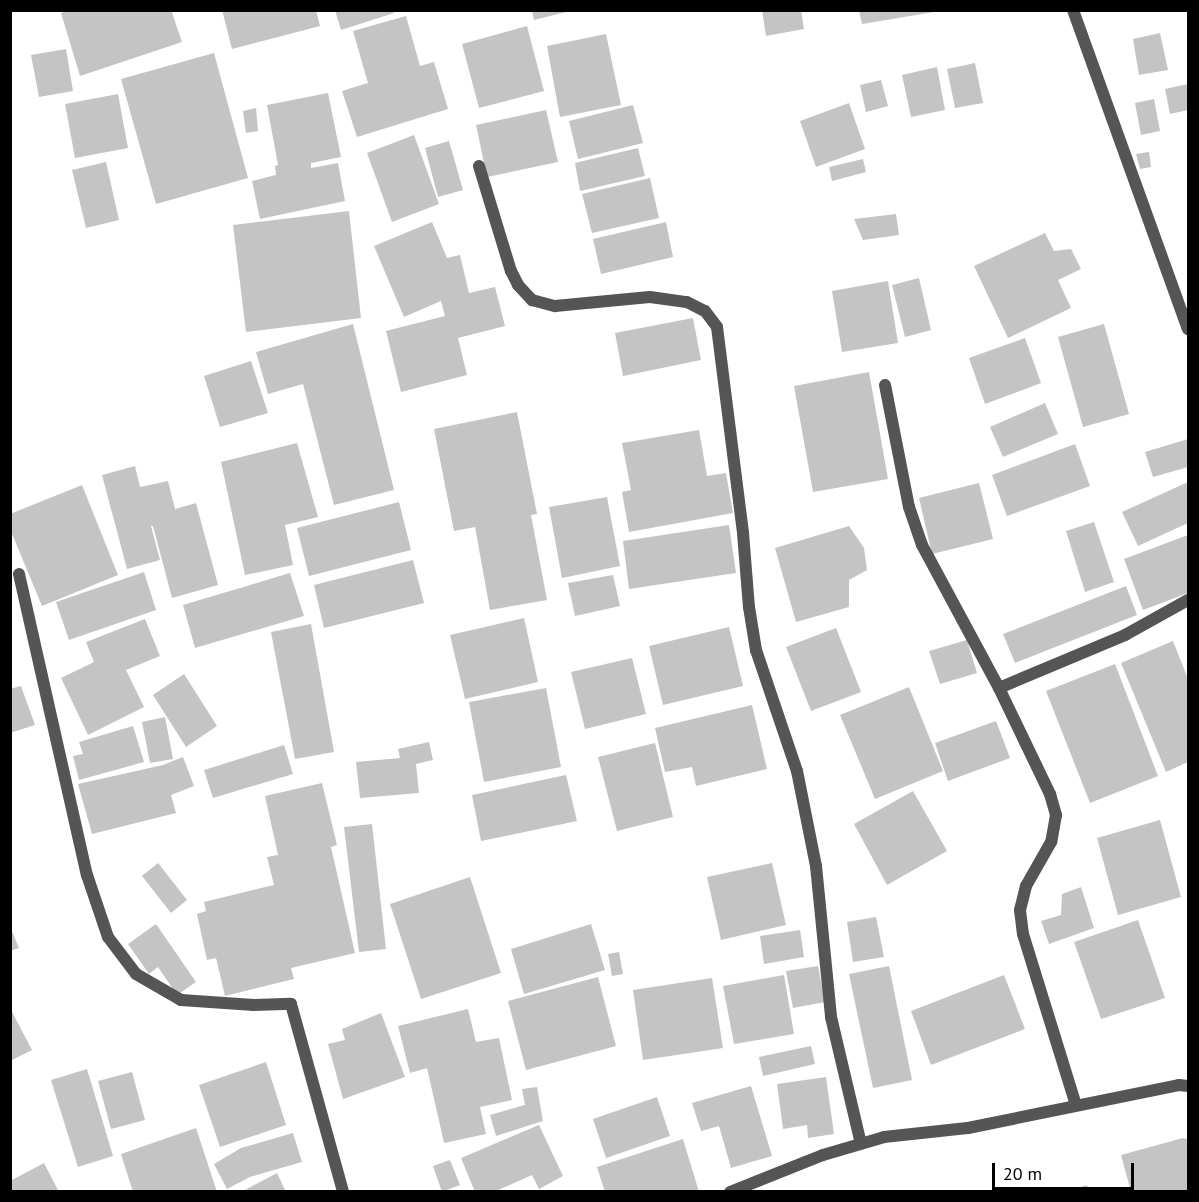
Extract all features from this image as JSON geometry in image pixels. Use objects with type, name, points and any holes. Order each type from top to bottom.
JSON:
[{"type":"street","points":[[1073,10],[1188,329]]},
{"type":"street","points":[[479,166],[511,271],[518,285],[532,300],[555,306],[650,297],[687,302],[705,311],[717,327],[756,650],[797,771],[816,867],[831,1017],[861,1144]]},
{"type":"street","points":[[885,385],[909,507],[922,545],[999,688],[1050,794],[1056,815],[1051,842],[1026,886],[1020,910],[1023,934],[1076,1105]]},
{"type":"street","points":[[19,574],[87,874],[108,938],[136,974],[181,1000],[254,1005],[291,1004],[343,1191]]},
{"type":"street","points":[[999,688],[1125,635],[1188,600]]},
{"type":"street","points":[[730,1191],[823,1155],[884,1137],[968,1128],[1179,1085],[1188,1086]]},
{"type":"building","points":[[70,10],[171,10],[182,42],[80,76],[61,13]]},
{"type":"building","points":[[222,10],[316,10],[320,26],[232,49]]},
{"type":"building","points":[[335,10],[393,10],[394,13],[341,30]]},
{"type":"building","points":[[532,10],[570,10],[570,11],[534,20]]},
{"type":"building","points":[[762,10],[801,10],[804,29],[766,36]]},
{"type":"building","points":[[859,10],[934,10],[934,12],[862,24]]},
{"type":"building","points":[[406,16],[420,66],[434,62],[448,109],[357,137],[342,91],[368,83],[353,31]]},
{"type":"building","points":[[527,26],[544,91],[479,108],[462,44]]},
{"type":"building","points":[[1160,33],[1168,70],[1139,75],[1133,39]]},
{"type":"building","points":[[606,34],[621,105],[560,117],[547,46]]},
{"type":"building","points":[[66,49],[73,91],[39,97],[31,55]]},
{"type":"building","points":[[214,53],[248,178],[156,204],[121,79]]},
{"type":"building","points":[[975,63],[983,103],[955,108],[947,69]]},
{"type":"building","points":[[937,67],[945,110],[911,117],[902,75]]},
{"type":"building","points":[[881,80],[888,106],[866,112],[860,85]]},
{"type":"building","points":[[1188,84],[1188,110],[1170,114],[1165,89]]},
{"type":"building","points":[[328,93],[341,157],[311,163],[311,168],[338,163],[345,201],[260,219],[252,181],[276,175],[275,166],[278,165],[267,105]]},
{"type":"building","points":[[118,94],[128,148],[75,158],[65,104]]},
{"type":"building","points":[[1154,99],[1160,131],[1141,135],[1135,103]]},
{"type":"building","points":[[849,103],[865,149],[816,167],[800,121]]},
{"type":"building","points":[[633,105],[643,143],[578,159],[569,121]]},
{"type":"building","points":[[256,108],[258,131],[246,133],[243,111]]},
{"type":"building","points":[[546,110],[558,162],[487,177],[476,125]]},
{"type":"building","points":[[414,135],[439,204],[392,222],[367,153]]},
{"type":"building","points":[[449,141],[463,190],[438,197],[425,148]]},
{"type":"building","points":[[638,148],[645,176],[580,191],[575,163]]},
{"type":"building","points":[[1149,152],[1151,167],[1140,169],[1136,154]]},
{"type":"building","points":[[863,159],[866,172],[832,181],[829,167]]},
{"type":"building","points":[[106,162],[119,220],[86,228],[72,170]]},
{"type":"building","points":[[650,178],[659,218],[592,233],[582,194]]},
{"type":"building","points":[[349,211],[361,318],[246,332],[233,225]]},
{"type":"building","points":[[896,214],[899,235],[863,240],[854,219]]},
{"type":"building","points":[[432,222],[447,258],[460,255],[469,293],[495,287],[505,326],[458,338],[467,375],[401,392],[386,331],[445,316],[441,301],[404,317],[374,246]]},
{"type":"building","points":[[666,222],[673,257],[601,274],[593,239]]},
{"type":"building","points":[[1045,233],[1054,251],[1071,249],[1081,269],[1058,280],[1071,308],[1008,338],[974,266]]},
{"type":"building","points":[[919,278],[931,330],[905,337],[892,285]]},
{"type":"building","points":[[888,281],[898,343],[842,352],[832,291]]},
{"type":"building","points":[[693,318],[701,360],[623,376],[615,333]]},
{"type":"building","points":[[353,324],[394,490],[334,505],[303,384],[268,394],[256,352]]},
{"type":"building","points":[[1104,324],[1129,414],[1083,427],[1058,337]]},
{"type":"building","points":[[1025,338],[1041,383],[985,404],[969,358]]},
{"type":"building","points":[[251,361],[268,413],[220,427],[204,376]]},
{"type":"building","points":[[869,372],[888,479],[813,492],[794,386]]},
{"type":"building","points":[[1045,403],[1058,434],[1003,457],[990,427]]},
{"type":"building","points":[[517,412],[537,514],[531,515],[547,600],[490,610],[475,527],[454,531],[434,429]]},
{"type":"building","points":[[699,430],[707,476],[726,473],[733,513],[629,532],[622,492],[631,490],[622,443]]},
{"type":"building","points":[[1188,439],[1188,467],[1153,477],[1145,452]]},
{"type":"building","points":[[297,443],[318,517],[285,525],[293,565],[245,575],[221,462]]},
{"type":"building","points":[[1075,444],[1090,486],[1007,516],[992,475]]},
{"type":"building","points":[[135,466],[140,487],[168,481],[175,509],[196,503],[218,585],[172,598],[153,526],[151,526],[160,560],[127,569],[102,475]]},
{"type":"building","points":[[1188,482],[1188,523],[1138,546],[1122,512]]},
{"type":"building","points":[[979,483],[993,539],[932,554],[919,498]]},
{"type":"building","points":[[82,485],[118,575],[42,606],[10,529],[10,514]]},
{"type":"building","points":[[607,497],[620,566],[562,578],[549,507]]},
{"type":"building","points":[[399,502],[411,550],[309,576],[297,528]]},
{"type":"building","points":[[1094,522],[1114,582],[1085,592],[1066,531]]},
{"type":"building","points":[[729,525],[736,573],[629,589],[623,541]]},
{"type":"building","points":[[849,526],[864,548],[867,570],[849,580],[849,607],[796,622],[775,548]]},
{"type":"building","points":[[1188,535],[1188,593],[1143,610],[1124,559]]},
{"type":"building","points":[[413,560],[424,603],[324,628],[314,585]]},
{"type":"building","points":[[144,572],[156,610],[69,640],[56,602]]},
{"type":"building","points":[[290,573],[304,616],[195,648],[183,605]]},
{"type":"building","points":[[613,575],[620,606],[575,616],[568,583]]},
{"type":"building","points":[[1126,586],[1137,615],[1015,663],[1003,634]]},
{"type":"building","points":[[524,618],[538,682],[465,699],[450,635]]},
{"type":"building","points":[[145,619],[160,656],[126,670],[144,707],[88,735],[61,678],[94,662],[86,642]]},
{"type":"building","points":[[311,624],[334,752],[295,759],[271,632]]},
{"type":"building","points":[[729,627],[743,686],[663,705],[649,646]]},
{"type":"building","points":[[836,628],[861,692],[811,711],[786,647]]},
{"type":"building","points":[[967,640],[977,673],[940,684],[929,651]]},
{"type":"building","points":[[1173,641],[1188,679],[1188,762],[1166,772],[1121,663]]},
{"type":"building","points":[[632,658],[646,714],[585,729],[571,672]]},
{"type":"building","points":[[1115,664],[1158,776],[1090,803],[1046,691]]},
{"type":"building","points":[[184,674],[217,726],[186,747],[153,695]]},
{"type":"building","points":[[21,686],[35,725],[10,733],[10,689]]},
{"type":"building","points":[[909,687],[943,771],[875,799],[840,715]]},
{"type":"building","points":[[546,688],[561,767],[484,782],[469,702]]},
{"type":"building","points":[[752,705],[767,769],[696,786],[692,767],[665,772],[655,728]]},
{"type":"building","points":[[165,717],[173,759],[150,763],[142,722]]},
{"type":"building","points":[[996,721],[1010,758],[948,781],[935,743]]},
{"type":"building","points":[[133,726],[144,762],[79,780],[73,756],[83,754],[79,742]]},
{"type":"building","points":[[429,742],[433,760],[416,764],[419,793],[360,798],[356,762],[400,758],[398,749]]},
{"type":"building","points":[[655,743],[673,817],[617,831],[598,757]]},
{"type":"building","points":[[284,745],[293,774],[213,798],[204,770]]},
{"type":"building","points":[[183,757],[194,786],[171,795],[176,813],[92,834],[78,784],[163,765]]},
{"type":"building","points":[[566,775],[577,821],[481,841],[472,795]]},
{"type":"building","points":[[322,783],[337,845],[331,847],[355,953],[291,968],[294,979],[225,996],[216,958],[207,960],[197,914],[206,911],[204,902],[274,885],[267,857],[278,855],[265,796]]},
{"type":"building","points":[[913,791],[947,851],[887,885],[854,824]]},
{"type":"building","points":[[1160,820],[1181,897],[1118,915],[1097,838]]},
{"type":"building","points":[[372,824],[386,949],[359,952],[344,827]]},
{"type":"building","points":[[158,863],[187,900],[171,913],[142,876]]},
{"type":"building","points":[[772,863],[786,925],[721,940],[707,877]]},
{"type":"building","points":[[470,877],[501,973],[421,999],[390,904]]},
{"type":"building","points":[[1081,887],[1094,928],[1049,944],[1041,921],[1061,915],[1062,894]]},
{"type":"building","points":[[876,917],[884,957],[853,962],[847,922]]},
{"type":"building","points":[[1138,920],[1165,998],[1101,1019],[1074,942]]},
{"type":"building","points":[[156,924],[196,982],[177,995],[158,967],[149,974],[128,944]]},
{"type":"building","points":[[591,924],[605,970],[524,994],[511,949]]},
{"type":"building","points":[[10,927],[19,948],[10,951]]},
{"type":"building","points":[[800,930],[804,957],[764,964],[760,936]]},
{"type":"building","points":[[619,952],[623,974],[612,976],[608,954]]},
{"type":"building","points":[[818,966],[825,1002],[793,1008],[786,971]]},
{"type":"building","points":[[889,966],[912,1080],[873,1088],[849,974]]},
{"type":"building","points":[[784,975],[794,1034],[734,1044],[723,986]]},
{"type":"building","points":[[1004,975],[1025,1029],[931,1065],[911,1011]]},
{"type":"building","points":[[598,977],[616,1046],[526,1070],[508,1001]]},
{"type":"building","points":[[712,978],[723,1048],[643,1060],[633,990]]},
{"type":"building","points":[[10,1008],[32,1050],[10,1061]]},
{"type":"building","points":[[468,1009],[476,1042],[499,1038],[512,1100],[480,1107],[486,1134],[444,1143],[427,1068],[410,1073],[398,1026]]},
{"type":"building","points":[[381,1013],[405,1077],[343,1099],[328,1044],[345,1040],[342,1029]]},
{"type":"building","points":[[811,1046],[815,1064],[763,1076],[759,1057]]},
{"type":"building","points":[[266,1062],[286,1125],[220,1147],[199,1085]]},
{"type":"building","points":[[87,1069],[113,1156],[78,1167],[51,1080]]},
{"type":"building","points":[[132,1072],[145,1120],[111,1129],[98,1081]]},
{"type":"building","points":[[826,1077],[834,1134],[808,1138],[807,1125],[783,1129],[777,1084]]},
{"type":"building","points":[[751,1086],[772,1156],[731,1168],[719,1126],[701,1131],[692,1103]]},
{"type":"building","points":[[537,1087],[543,1121],[496,1136],[490,1115],[525,1105],[522,1089]]},
{"type":"building","points":[[657,1097],[670,1136],[606,1158],[593,1119]]},
{"type":"building","points":[[539,1125],[563,1176],[539,1189],[532,1175],[494,1192],[475,1192],[461,1158]]},
{"type":"building","points":[[196,1128],[217,1192],[133,1192],[121,1154]]},
{"type":"building","points":[[293,1133],[302,1162],[250,1177],[227,1189],[214,1164],[241,1148]]},
{"type":"building","points":[[1183,1138],[1188,1139],[1188,1192],[1131,1192],[1121,1155]]},
{"type":"building","points":[[683,1139],[699,1192],[605,1192],[597,1167]]},
{"type":"building","points":[[450,1160],[460,1185],[442,1192],[433,1166]]},
{"type":"building","points":[[44,1163],[59,1192],[10,1192],[10,1181]]},
{"type":"building","points":[[277,1173],[286,1192],[241,1192]]},
{"type":"building","points":[[1087,1185],[1089,1192],[1069,1192],[1069,1191]]}]
